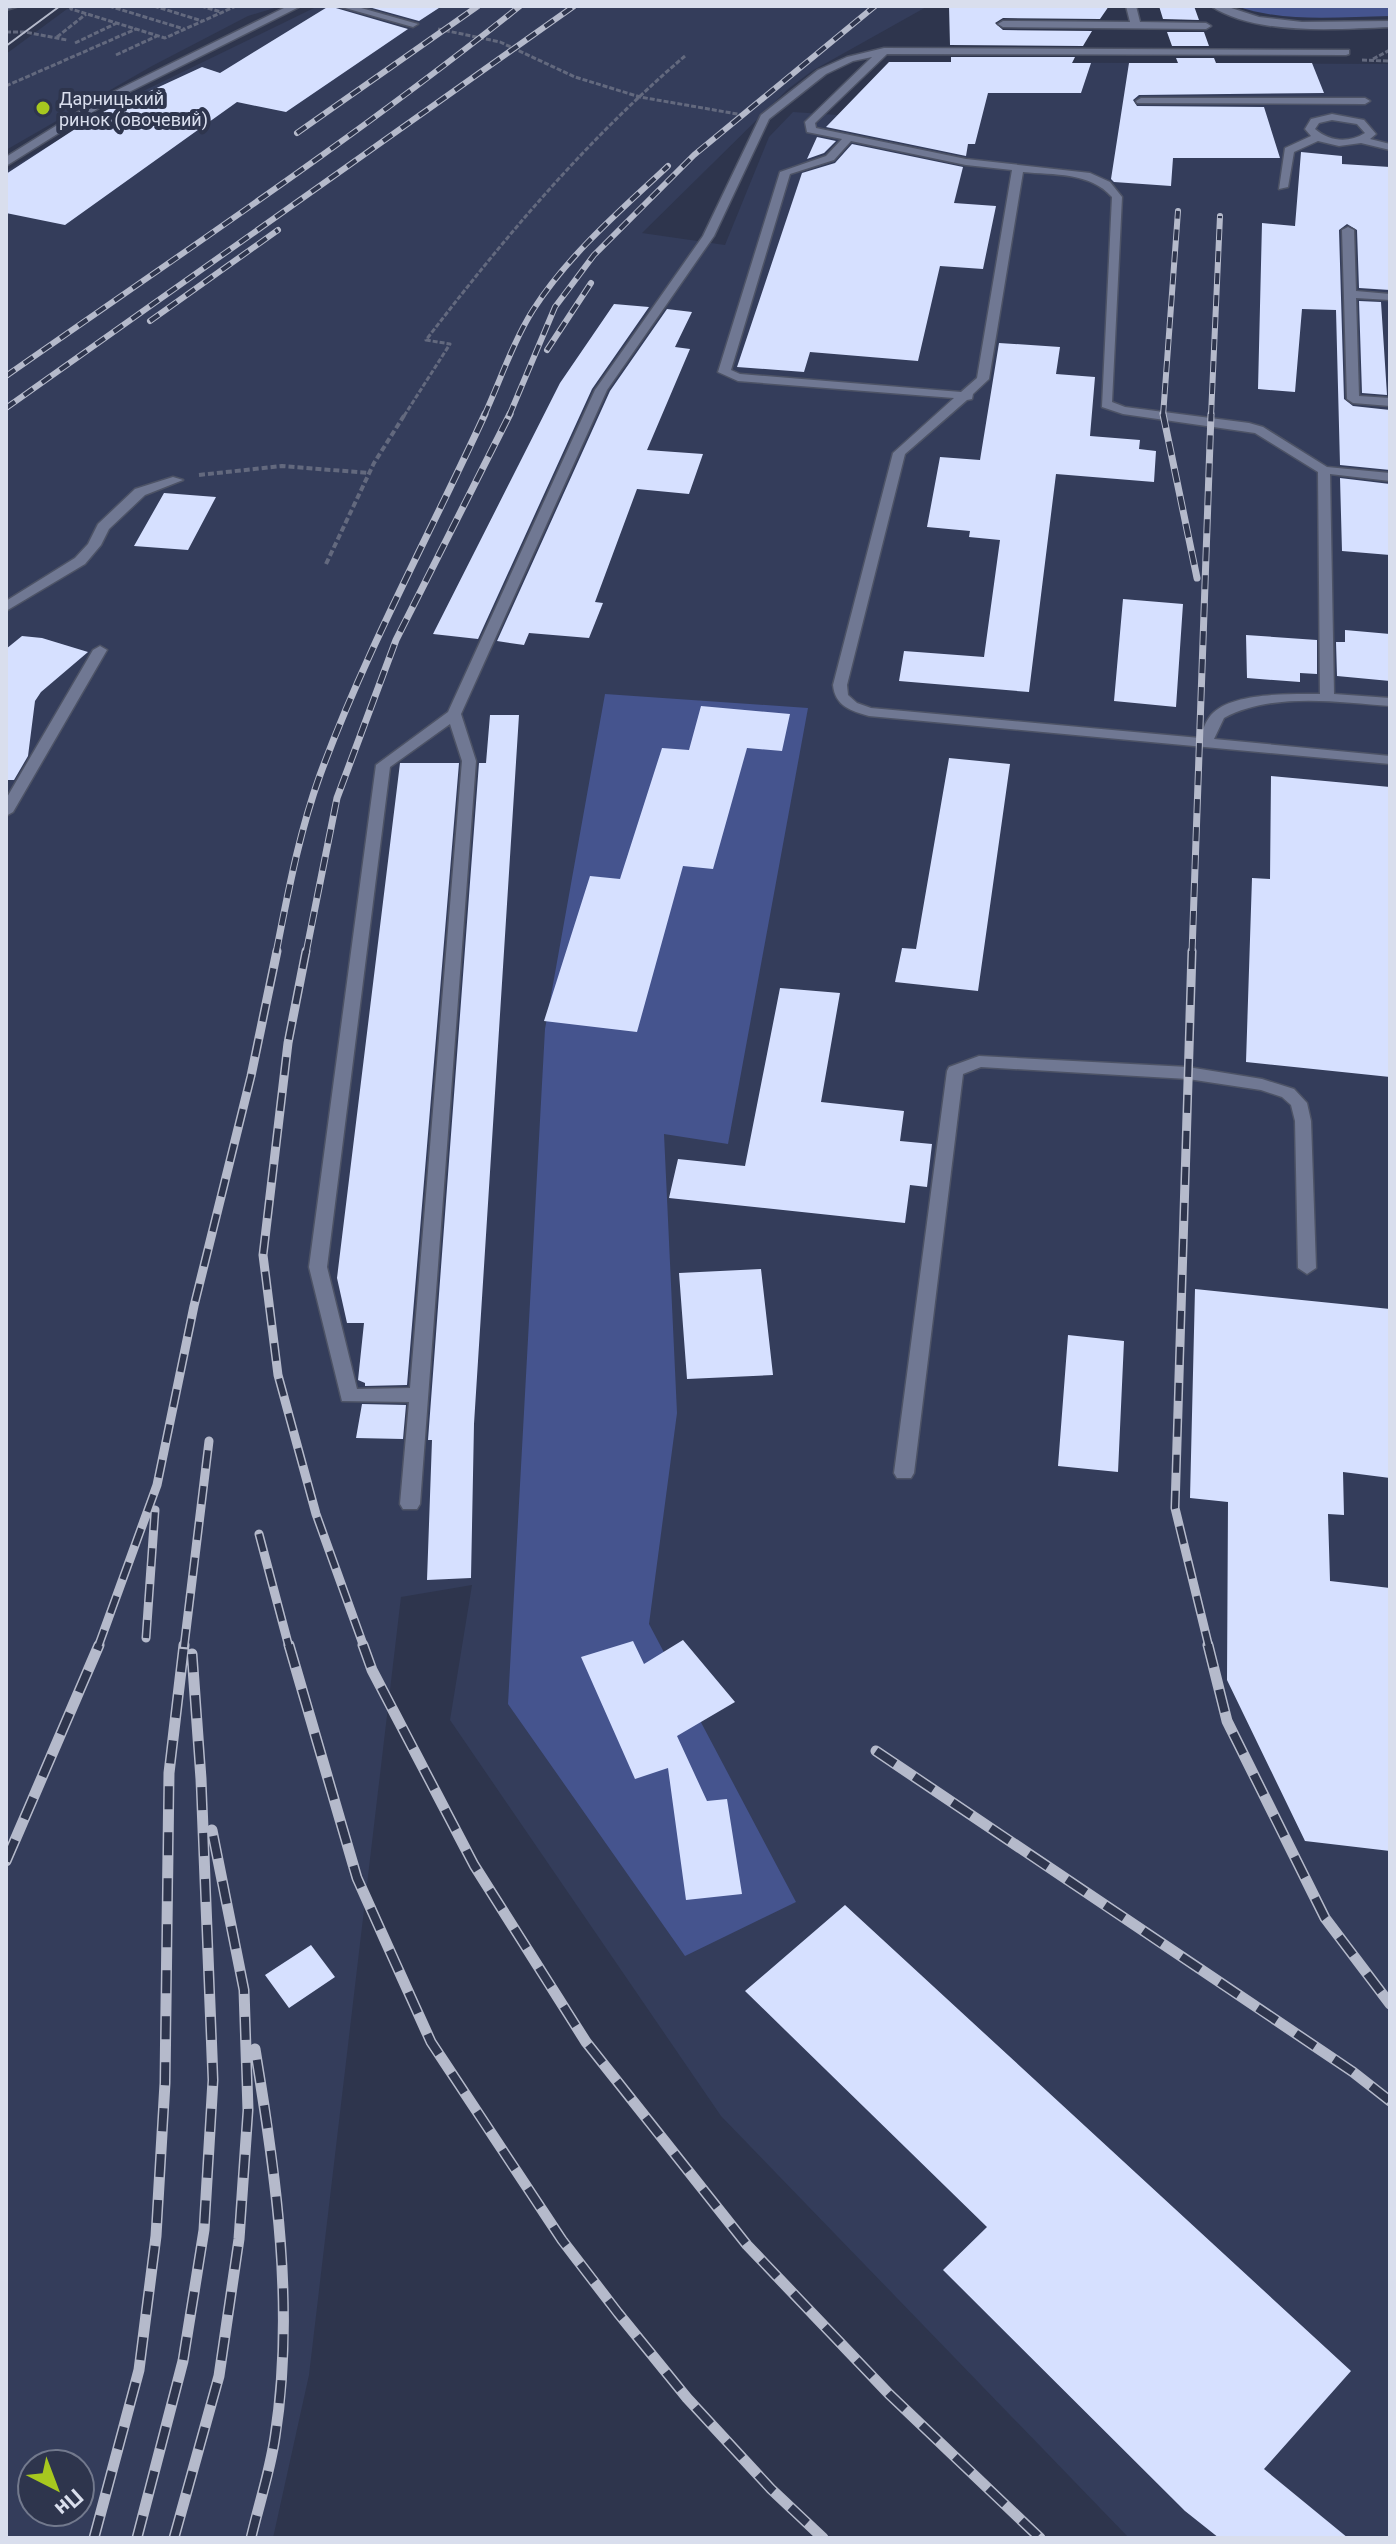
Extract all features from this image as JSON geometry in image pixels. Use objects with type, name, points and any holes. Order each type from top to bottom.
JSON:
[{"type":"street","points":[[6,7],[14,6]]},
{"type":"street","points":[[6,162],[103,101],[296,6]]},
{"type":"lane","points":[[343,6],[413,24]]},
{"type":"lane","points":[[1131,6],[1136,26]]},
{"type":"lane","points":[[1216,6],[1243,16],[1291,25],[1390,24]]},
{"type":"lane","points":[[1003,24],[1206,26]]},
{"type":"lane","points":[[419,1395],[349,1396],[318,1267],[383,765],[454,714],[601,390],[708,236],[765,117],[822,72],[850,59],[884,51],[1348,58],[1340,25]]},
{"type":"lane","points":[[884,51],[808,126],[811,130],[966,162],[1090,176],[1106,184],[1117,197],[1106,404],[1123,410],[1259,430],[1324,470],[1390,477]]},
{"type":"lane","points":[[1141,101],[1363,96],[1362,122]]},
{"type":"lane","points":[[1362,140],[1371,134],[1369,126],[1362,122],[1332,117],[1315,121],[1310,129],[1318,137],[1334,142],[1362,140],[1390,147]]},
{"type":"lane","points":[[1283,187],[1289,150],[1318,137]]},
{"type":"lane","points":[[848,139],[830,158],[785,172],[724,372],[738,377],[968,396]]},
{"type":"lane","points":[[1018,168],[983,379],[968,396],[899,453],[840,685],[841,696],[852,706],[869,712],[1390,760]]},
{"type":"lane","points":[[1348,230],[1353,399],[1390,402]]},
{"type":"lane","points":[[1350,294],[1390,297]]},
{"type":"lane","points":[[1324,470],[1327,696]]},
{"type":"lane","points":[[6,607],[80,561],[94,545],[103,527],[140,492],[177,480]]},
{"type":"lane","points":[[6,812],[100,650]]},
{"type":"lane","points":[[1206,743],[1216,717],[1237,704],[1327,696],[1390,702]]},
{"type":"lane","points":[[410,1504],[469,761],[454,714]]},
{"type":"lane","points":[[904,1473],[955,1071],[979,1061],[1188,1073],[1262,1085],[1288,1093],[1299,1103],[1303,1121],[1307,1268]]},
{"type":"path","points":[[70,6],[71,9],[165,38],[236,6]]},
{"type":"path","points":[[109,6],[185,29]]},
{"type":"path","points":[[154,6],[203,21]]},
{"type":"path","points":[[201,6],[222,12]]},
{"type":"path","points":[[56,38],[86,14]]},
{"type":"path","points":[[75,43],[117,23]]},
{"type":"path","points":[[6,86],[136,29]]},
{"type":"path","points":[[438,29],[500,42],[575,77],[640,97],[765,117]]},
{"type":"path","points":[[6,32],[67,40]]},
{"type":"path","points":[[116,55],[157,36]]},
{"type":"path","points":[[1372,61],[1390,50]]},
{"type":"path","points":[[326,564],[369,473],[450,344],[426,340],[539,198],[685,56]]},
{"type":"path","points":[[1348,58],[1390,61]]},
{"type":"path","points":[[177,480],[212,471],[260,467],[369,473]]},
{"type":"shaded area","name":"Дарницький ринок (овочевий)","points":[[81,6],[281,6],[248,16],[152,66],[6,150],[6,54],[67,9]]},
{"type":"shaded area","points":[[318,6],[928,6],[812,71],[788,89],[642,233],[725,245],[769,137],[793,112],[838,115],[889,62],[1390,64],[1390,2538],[1129,2538],[721,2116],[450,1720],[472,1585],[401,1597],[309,2375],[273,2538],[6,2538],[6,171],[131,97]]},
{"type":"shaded area","points":[[1236,6],[1390,6],[1390,16],[1293,17]]},
{"type":"shaded area","points":[[605,694],[808,708],[728,1144],[664,1134],[677,1413],[649,1624],[796,1902],[685,1956],[508,1704],[545,1029]]},
{"type":"building","points":[[329,6],[408,29],[286,112],[237,102],[65,225],[6,213],[6,174],[92,118],[131,97],[135,98],[202,67],[220,73]]},
{"type":"building","points":[[365,6],[442,6],[419,21]]},
{"type":"building","points":[[949,6],[1109,6],[1100,19],[1003,18],[995,23],[1003,30],[1092,31],[1083,46],[950,45]]},
{"type":"building","points":[[1159,6],[1194,6],[1199,20],[1163,19]]},
{"type":"building","points":[[1167,32],[1204,32],[1209,46],[1172,46]]},
{"type":"building","points":[[951,57],[1075,57],[1072,63],[1091,63],[1081,93],[988,93],[975,144],[968,144],[966,156],[826,127],[889,62],[951,62]]},
{"type":"building","points":[[1176,58],[1214,58],[1216,63],[1312,63],[1324,93],[1139,95],[1133,100],[1137,106],[1264,107],[1280,158],[1173,158],[1171,186],[1114,182],[1111,179],[1129,63],[1178,63]]},
{"type":"building","points":[[817,137],[836,141],[824,153],[807,159]]},
{"type":"building","points":[[852,144],[963,167],[954,203],[996,206],[983,269],[940,266],[918,361],[810,352],[804,372],[737,367],[802,173],[835,163]]},
{"type":"building","points":[[1301,152],[1342,156],[1342,164],[1390,167],[1390,290],[1359,288],[1357,230],[1347,224],[1339,230],[1344,399],[1353,406],[1390,410],[1390,470],[1340,465],[1336,310],[1302,309],[1295,392],[1258,389],[1262,223],[1295,226]]},
{"type":"building","points":[[1359,301],[1381,302],[1387,395],[1362,393]]},
{"type":"building","points":[[614,304],[649,307],[592,389],[478,639],[433,634],[560,383]]},
{"type":"building","points":[[667,309],[692,312],[675,347],[690,349],[647,450],[703,454],[689,494],[637,489],[595,602],[603,603],[589,638],[529,633],[524,645],[497,641],[610,391]]},
{"type":"building","points":[[999,343],[1060,347],[1056,374],[1095,377],[1090,436],[1140,440],[1139,449],[1156,451],[1154,482],[1056,474],[1029,692],[899,681],[904,651],[984,657],[1000,540],[969,537],[970,531],[927,527],[940,457],[980,460]]},
{"type":"building","points":[[1340,478],[1390,484],[1390,555],[1342,551]]},
{"type":"building","points":[[164,493],[216,497],[188,550],[134,546]]},
{"type":"building","points":[[1123,599],[1183,604],[1176,707],[1114,701]]},
{"type":"building","points":[[1345,630],[1390,634],[1390,681],[1337,676],[1336,642],[1345,642]]},
{"type":"building","points":[[1246,635],[1317,640],[1317,674],[1300,673],[1300,682],[1247,678]]},
{"type":"building","points":[[22,636],[42,638],[88,652],[41,692],[35,701],[28,756],[14,780],[6,780],[6,649]]},
{"type":"building","points":[[701,706],[790,714],[782,751],[747,748],[713,869],[683,866],[637,1032],[544,1021],[590,876],[620,879],[662,748],[689,750]]},
{"type":"building","points":[[490,715],[519,715],[474,1424],[471,1578],[427,1580],[432,1440],[428,1440],[479,763],[486,763]]},
{"type":"building","points":[[949,758],[1010,764],[978,991],[895,982],[902,948],[916,949]]},
{"type":"building","points":[[400,763],[459,763],[407,1385],[365,1386],[358,1380],[364,1323],[347,1323],[337,1278]]},
{"type":"building","points":[[1271,776],[1390,787],[1390,1077],[1246,1062],[1252,878],[1270,879]]},
{"type":"building","points":[[780,988],[840,993],[821,1102],[904,1111],[900,1141],[932,1144],[927,1187],[910,1185],[905,1223],[669,1198],[678,1159],[745,1166]]},
{"type":"building","points":[[761,1269],[773,1375],[687,1379],[679,1273]]},
{"type":"building","points":[[1195,1289],[1390,1309],[1390,1478],[1343,1472],[1344,1515],[1328,1514],[1330,1581],[1390,1588],[1390,1851],[1305,1841],[1227,1680],[1228,1502],[1190,1498]]},
{"type":"building","points":[[1068,1335],[1124,1341],[1118,1472],[1058,1466]]},
{"type":"building","points":[[362,1404],[406,1405],[403,1439],[356,1438]]},
{"type":"building","points":[[683,1640],[735,1702],[677,1736],[707,1801],[727,1799],[742,1894],[686,1900],[668,1768],[635,1779],[581,1657],[633,1641],[644,1664]]},
{"type":"building","points":[[845,1905],[1351,2371],[1264,2469],[1348,2538],[1219,2538],[1185,2511],[943,2270],[987,2227],[745,1991]]},
{"type":"building","points":[[311,1945],[335,1977],[289,2008],[265,1975]]},
{"type":"tram line","points":[[6,46],[60,6]]},
{"type":"railway","points":[[297,133],[478,6]]},
{"type":"railway","points":[[6,376],[330,149],[520,6]]},
{"type":"railway","points":[[6,408],[574,6]]},
{"type":"railway","points":[[509,416],[555,307],[594,255],[694,155],[875,6]]},
{"type":"railway","points":[[484,416],[519,335],[547,290],[596,234],[668,166]]},
{"type":"railway","points":[[1163,415],[1178,211]]},
{"type":"railway","points":[[1211,416],[1220,216]]},
{"type":"railway","points":[[150,321],[278,230]]},
{"type":"railway","points":[[547,350],[591,283]]},
{"type":"railway","points":[[276,953],[300,841],[320,775],[378,637],[485,414]]},
{"type":"railway","points":[[1192,953],[1211,414]]},
{"type":"railway","points":[[1163,415],[1197,578]]},
{"type":"railway","points":[[306,953],[337,798],[396,640],[509,416]]},
{"type":"railway","points":[[98,1647],[157,1485],[194,1306],[251,1076],[277,951]]},
{"type":"railway","points":[[306,951],[288,1043],[263,1255],[278,1375],[316,1514],[364,1647]]},
{"type":"railway","points":[[1192,951],[1175,1508],[1209,1647]]},
{"type":"railway","points":[[184,1647],[209,1441]]},
{"type":"railway","points":[[146,1638],[155,1510]]},
{"type":"railway","points":[[259,1534],[289,1647]]},
{"type":"railway","points":[[6,1861],[99,1645]]},
{"type":"railway","points":[[94,2538],[139,2370],[156,2236],[165,2083],[169,1773],[184,1645]]},
{"type":"railway","points":[[289,1645],[357,1878],[431,2042],[562,2240],[618,2313],[687,2398],[771,2489],[823,2538]]},
{"type":"railway","points":[[363,1645],[372,1670],[474,1865],[586,2042],[747,2245],[889,2394],[1040,2538]]},
{"type":"railway","points":[[1208,1645],[1227,1721],[1325,1918],[1390,2004]]},
{"type":"railway","points":[[137,2538],[183,2361],[204,2230],[213,2080],[201,1779],[192,1654]]},
{"type":"railway","points":[[876,1751],[1353,2072],[1390,2101]]},
{"type":"railway","points":[[174,2538],[219,2376],[239,2239],[248,2110],[244,1990],[212,1830]]},
{"type":"railway","points":[[251,2538],[275,2437],[283,2340],[276,2193],[255,2049]]},
{"type":"place","name":"Дарницький ринок (овочевий)","points":[[43,108]]}]
